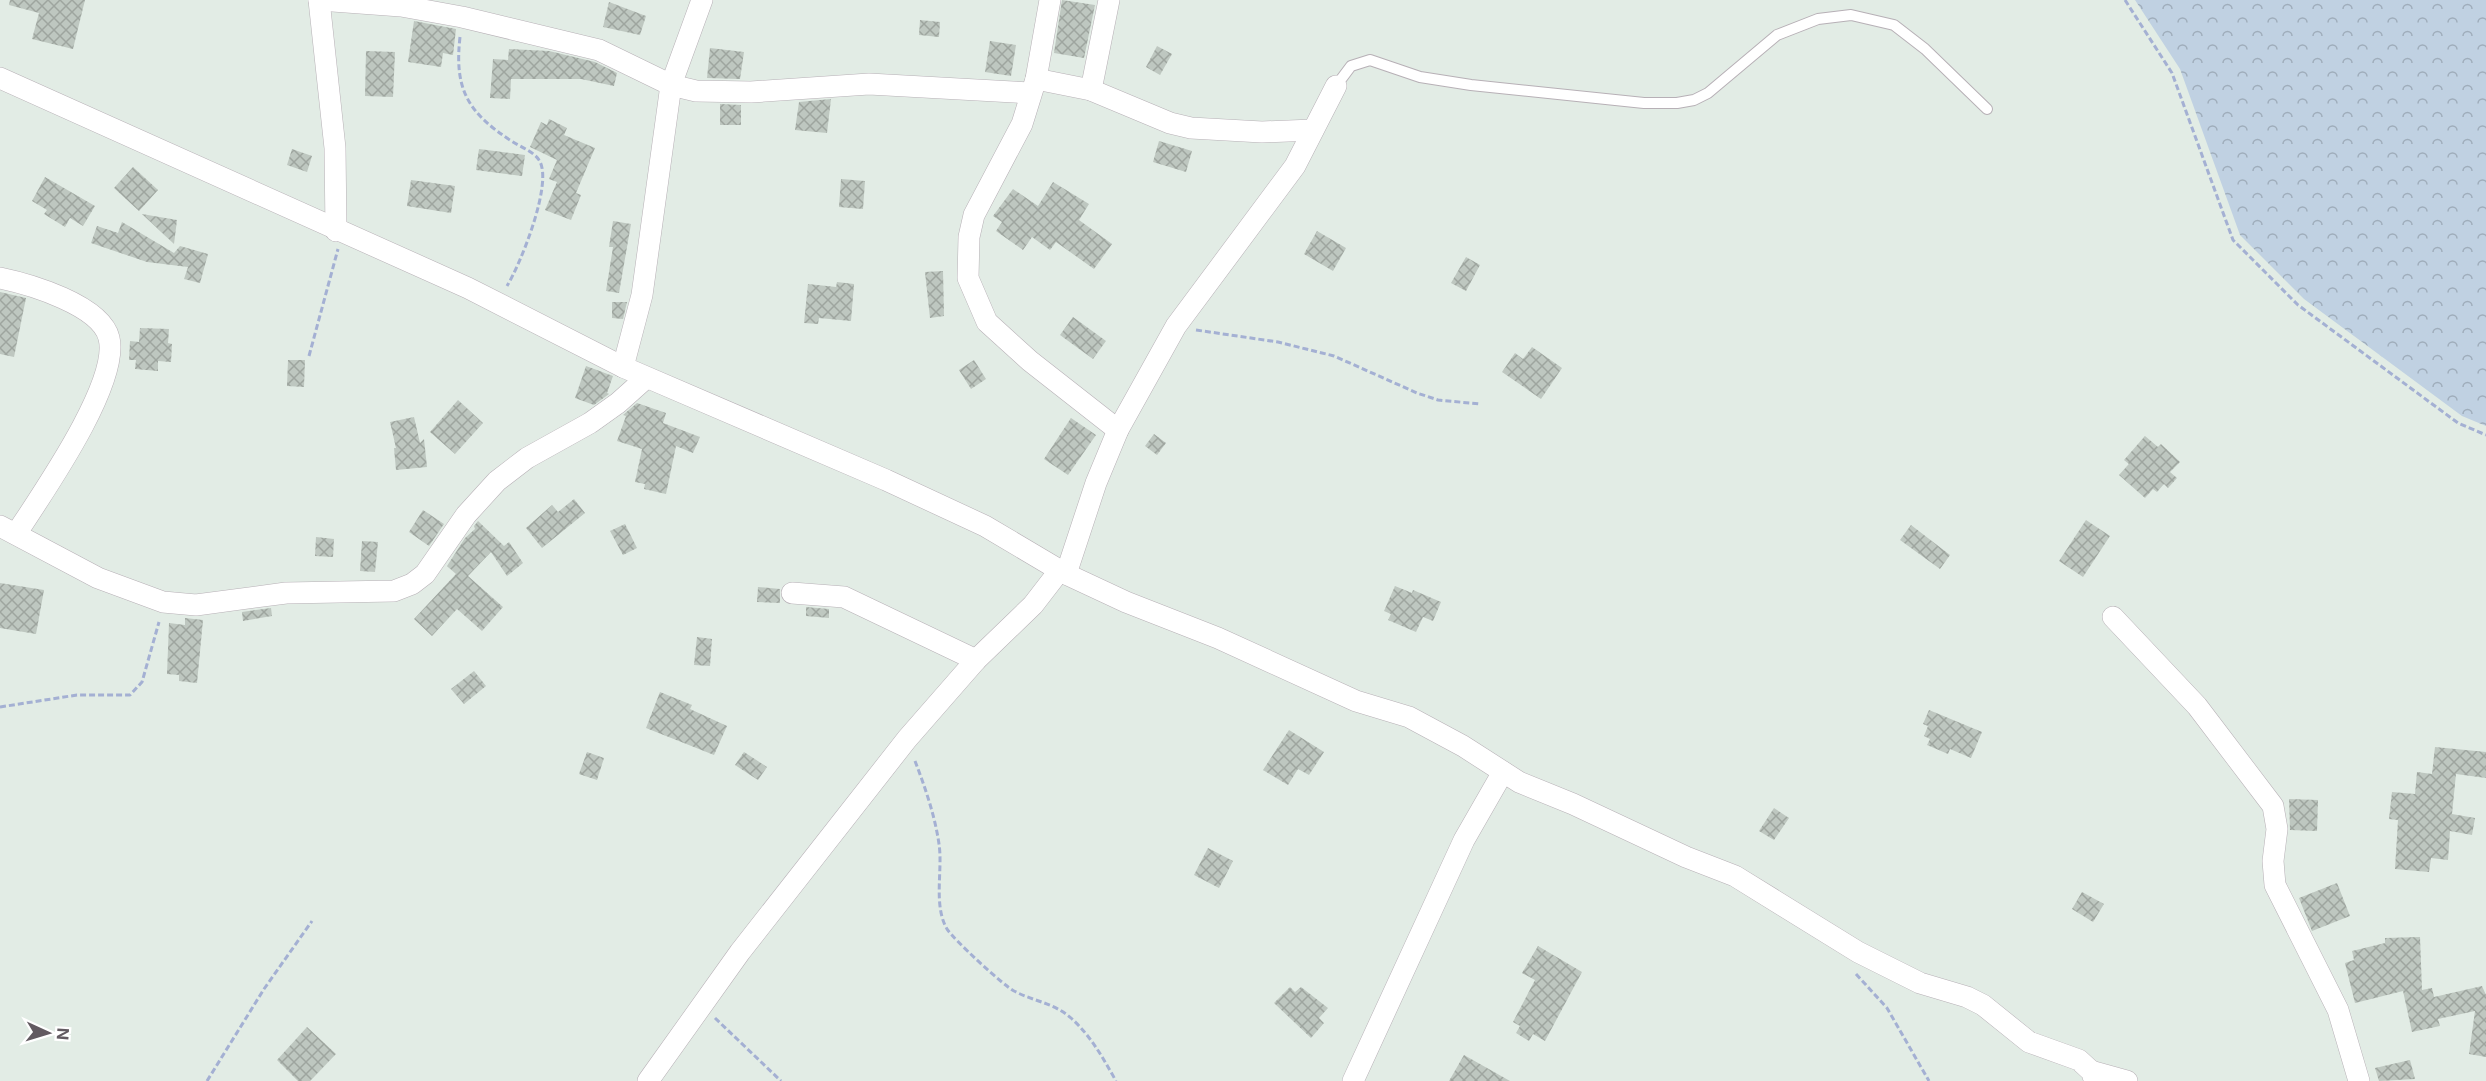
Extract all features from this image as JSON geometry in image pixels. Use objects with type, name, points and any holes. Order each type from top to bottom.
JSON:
[{"type":"street","points":[[339,232],[335,148],[319,0],[401,6],[462,17],[599,50],[671,85],[696,91],[719,92],[869,84],[1034,86],[1090,90],[1170,123],[1191,128],[1262,132],[1313,130]]},
{"type":"street","points":[[623,367],[642,296],[671,85],[702,0]]},
{"type":"street","points":[[1050,0],[1034,86],[1012,148],[975,214],[969,237],[968,278],[987,322],[1030,361],[1118,430]]},
{"type":"street","points":[[1090,90],[1109,0]]},
{"type":"street","points":[[0,78],[468,288],[646,378],[886,480],[985,526],[1063,572],[1346,696],[1409,717],[1463,746],[1519,782],[1573,804],[1686,857],[1735,876],[1850,948],[1920,983],[1967,997],[1983,1005],[2030,1042],[2079,1060],[2093,1076],[2127,1081]]},
{"type":"street","points":[[648,1081],[667,1057],[701,1004],[908,739],[976,660],[1033,605],[1063,572],[1118,430],[1176,326],[1295,166],[1336,86]]},
{"type":"street","points":[[0,278],[66,299],[87,312],[102,325],[109,336],[111,352],[93,405],[60,464],[8,530],[98,578],[163,602],[196,605],[286,593],[394,591],[412,584],[425,574],[466,515],[497,481],[527,458],[590,423],[618,403],[646,378]]},
{"type":"street","points":[[792,593],[844,597],[976,660]]},
{"type":"street","points":[[2113,617],[2197,706],[2273,806],[2277,829],[2273,861],[2275,885],[2338,1010],[2359,1081]]},
{"type":"street","points":[[1353,1081],[1464,840],[1503,772]]},
{"type":"lane","points":[[1336,86],[1351,66],[1370,60],[1420,77],[1472,85],[1644,103],[1694,100],[1708,93],[1777,35],[1818,19],[1851,15],[1894,26],[1925,49],[1987,109]]},
{"type":"path","points":[[2125,0],[2172,73],[2233,240],[2298,305],[2458,423],[2486,435]]},
{"type":"path","points":[[462,17],[458,77],[464,96],[491,128],[536,157],[542,168],[539,203],[530,233],[510,281],[496,304]]},
{"type":"path","points":[[309,356],[339,232]]},
{"type":"path","points":[[1176,326],[1228,337],[1278,342],[1334,356],[1428,396],[1480,404]]},
{"type":"path","points":[[0,707],[77,695],[130,694],[142,682],[163,602]]},
{"type":"path","points":[[908,739],[926,789],[939,844],[942,918],[948,932],[994,977],[1014,991],[1047,1002],[1070,1017],[1093,1040],[1116,1081]]},
{"type":"path","points":[[207,1081],[264,989],[312,921]]},
{"type":"path","points":[[1852,971],[1887,1008],[1929,1081]]},
{"type":"path","points":[[701,1004],[781,1081]]},
{"type":"green space","points":[[2135,0],[2486,0],[2486,426],[2462,416],[2304,299],[2240,235],[2180,69]]},
{"type":"building","points":[[10,0],[85,0],[73,49],[32,39],[39,13],[9,5]]},
{"type":"building","points":[[1062,0],[1095,5],[1084,58],[1054,53]]},
{"type":"building","points":[[609,2],[646,16],[640,35],[603,27]]},
{"type":"building","points":[[920,20],[940,22],[939,37],[919,35]]},
{"type":"building","points":[[414,21],[456,29],[453,55],[443,53],[441,67],[408,62]]},
{"type":"building","points":[[990,41],[1016,45],[1011,76],[985,72]]},
{"type":"building","points":[[1157,46],[1172,54],[1160,75],[1146,67]]},
{"type":"building","points":[[710,48],[744,52],[740,79],[707,78]]},
{"type":"building","points":[[509,49],[549,51],[595,62],[617,73],[614,86],[581,79],[511,79],[510,99],[490,98],[493,59],[508,60]]},
{"type":"building","points":[[366,51],[395,52],[393,97],[365,96]]},
{"type":"building","points":[[831,99],[827,133],[795,130],[799,102]]},
{"type":"building","points":[[720,104],[741,105],[741,125],[720,125]]},
{"type":"building","points":[[549,119],[567,128],[564,135],[595,148],[576,193],[581,195],[571,220],[545,210],[557,182],[549,179],[557,160],[530,147],[541,122],[547,125]]},
{"type":"building","points":[[1159,141],[1192,151],[1186,172],[1153,162]]},
{"type":"building","points":[[292,149],[312,156],[307,172],[287,165]]},
{"type":"building","points":[[479,149],[525,155],[522,176],[476,170]]},
{"type":"building","points":[[133,167],[158,190],[139,211],[114,188]]},
{"type":"building","points":[[45,177],[95,206],[83,226],[70,218],[65,227],[44,214],[47,210],[32,201]]},
{"type":"building","points":[[841,179],[865,181],[863,209],[839,207]]},
{"type":"building","points":[[411,180],[455,186],[451,213],[407,206]]},
{"type":"building","points":[[1053,182],[1089,204],[1079,220],[1112,244],[1094,269],[1056,242],[1050,250],[1032,237],[1023,250],[996,231],[1002,222],[993,216],[1013,189],[1038,206]]},
{"type":"building","points":[[142,214],[177,220],[174,244]]},
{"type":"building","points":[[613,221],[631,224],[619,293],[606,291],[613,247],[609,247]]},
{"type":"building","points":[[122,222],[174,253],[180,246],[208,254],[200,283],[184,279],[188,267],[147,262],[91,243],[97,226],[118,233]]},
{"type":"building","points":[[1317,231],[1346,248],[1333,271],[1304,254]]},
{"type":"building","points":[[1466,257],[1480,265],[1466,291],[1451,283]]},
{"type":"building","points":[[943,271],[944,316],[930,318],[925,272]]},
{"type":"building","points":[[837,282],[854,284],[851,321],[819,318],[818,324],[804,323],[808,284],[836,287]]},
{"type":"building","points":[[0,292],[26,298],[14,357],[0,354]]},
{"type":"building","points":[[612,302],[627,302],[623,319],[612,318]]},
{"type":"building","points":[[1073,317],[1106,341],[1093,359],[1060,335]]},
{"type":"building","points":[[140,328],[169,329],[168,343],[172,344],[171,362],[158,361],[158,371],[135,369],[136,360],[129,360],[130,341],[139,342]]},
{"type":"building","points":[[1532,347],[1562,368],[1541,399],[1502,372],[1515,353],[1523,359]]},
{"type":"building","points":[[288,360],[305,360],[304,387],[287,386]]},
{"type":"building","points":[[974,360],[986,379],[971,389],[959,370]]},
{"type":"building","points":[[586,366],[613,376],[607,393],[609,394],[594,405],[575,398]]},
{"type":"building","points":[[458,400],[483,423],[455,454],[430,432]]},
{"type":"building","points":[[637,403],[666,413],[663,423],[700,437],[693,453],[676,446],[666,494],[644,489],[645,484],[635,482],[642,449],[617,441],[626,416],[623,415]]},
{"type":"building","points":[[414,417],[420,443],[424,439],[427,467],[396,470],[394,448],[396,448],[390,422]]},
{"type":"building","points":[[1071,418],[1096,435],[1068,475],[1044,459]]},
{"type":"building","points":[[1154,434],[1166,443],[1157,455],[1145,446]]},
{"type":"building","points":[[2145,436],[2158,447],[2161,444],[2180,462],[2170,472],[2177,478],[2168,488],[2164,484],[2157,492],[2153,489],[2145,498],[2119,475],[2129,464],[2124,460]]},
{"type":"building","points":[[574,499],[585,513],[542,548],[526,528],[552,505],[558,512]]},
{"type":"building","points":[[423,510],[444,524],[429,546],[409,532]]},
{"type":"building","points":[[2086,520],[2110,536],[2083,577],[2059,561]]},
{"type":"building","points":[[478,521],[504,546],[509,542],[523,563],[507,576],[491,552],[468,576],[503,607],[482,631],[457,609],[432,636],[414,619],[456,574],[447,566],[465,538],[475,529],[474,526]]},
{"type":"building","points":[[625,524],[637,548],[623,555],[610,531]]},
{"type":"building","points":[[1911,525],[1950,555],[1940,569],[1900,540]]},
{"type":"building","points":[[316,537],[334,539],[333,557],[315,556]]},
{"type":"building","points":[[362,541],[378,542],[375,572],[360,571]]},
{"type":"building","points":[[0,583],[44,590],[36,634],[0,628]]},
{"type":"building","points":[[1395,586],[1412,593],[1413,590],[1441,602],[1433,621],[1423,617],[1416,632],[1388,620],[1391,614],[1384,611]]},
{"type":"building","points":[[758,587],[780,589],[780,603],[757,602]]},
{"type":"building","points":[[806,607],[829,609],[829,618],[806,616]]},
{"type":"building","points":[[271,608],[272,616],[243,621],[242,612]]},
{"type":"building","points":[[185,618],[203,620],[197,683],[179,681],[179,675],[167,674],[169,623],[185,625]]},
{"type":"building","points":[[697,637],[712,639],[710,666],[694,665]]},
{"type":"building","points":[[474,671],[486,686],[464,704],[451,689]]},
{"type":"building","points":[[660,692],[692,705],[690,709],[727,726],[714,755],[646,728]]},
{"type":"building","points":[[1929,710],[1982,732],[1971,758],[1950,749],[1948,754],[1927,745],[1930,739],[1924,736],[1928,726],[1923,724]]},
{"type":"building","points":[[1289,730],[1324,752],[1309,775],[1298,769],[1288,785],[1263,770]]},
{"type":"building","points":[[2435,747],[2486,752],[2486,778],[2456,774],[2452,814],[2475,818],[2472,835],[2450,831],[2448,860],[2431,858],[2429,872],[2395,869],[2398,820],[2389,819],[2392,792],[2415,794],[2417,772],[2432,774]]},
{"type":"building","points":[[587,752],[604,758],[597,780],[579,774]]},
{"type":"building","points":[[744,752],[767,767],[758,780],[735,765]]},
{"type":"building","points":[[2289,799],[2318,800],[2317,831],[2290,830]]},
{"type":"building","points":[[1774,808],[1789,818],[1774,840],[1759,831]]},
{"type":"building","points":[[1208,848],[1233,861],[1219,888],[1194,875]]},
{"type":"building","points":[[2337,883],[2350,916],[2312,931],[2299,898]]},
{"type":"building","points":[[2082,892],[2104,904],[2093,922],[2072,909]]},
{"type":"building","points":[[2420,937],[2422,990],[2432,988],[2434,997],[2482,986],[2486,995],[2486,1057],[2469,1054],[2475,1011],[2438,1019],[2440,1026],[2412,1032],[2403,991],[2355,1003],[2345,963],[2354,960],[2352,951],[2385,943],[2385,938]]},
{"type":"building","points":[[1538,946],[1582,972],[1545,1041],[1533,1034],[1529,1041],[1516,1033],[1520,1026],[1513,1022],[1535,980],[1522,973]]},
{"type":"building","points":[[1290,987],[1295,992],[1301,987],[1328,1008],[1319,1018],[1324,1023],[1311,1038],[1274,1003]]},
{"type":"building","points":[[307,1027],[336,1054],[310,1081],[298,1081],[277,1060]]},
{"type":"building","points":[[1464,1055],[1510,1081],[1449,1081]]},
{"type":"building","points":[[2410,1060],[2415,1079],[2379,1081],[2375,1068]]}]
